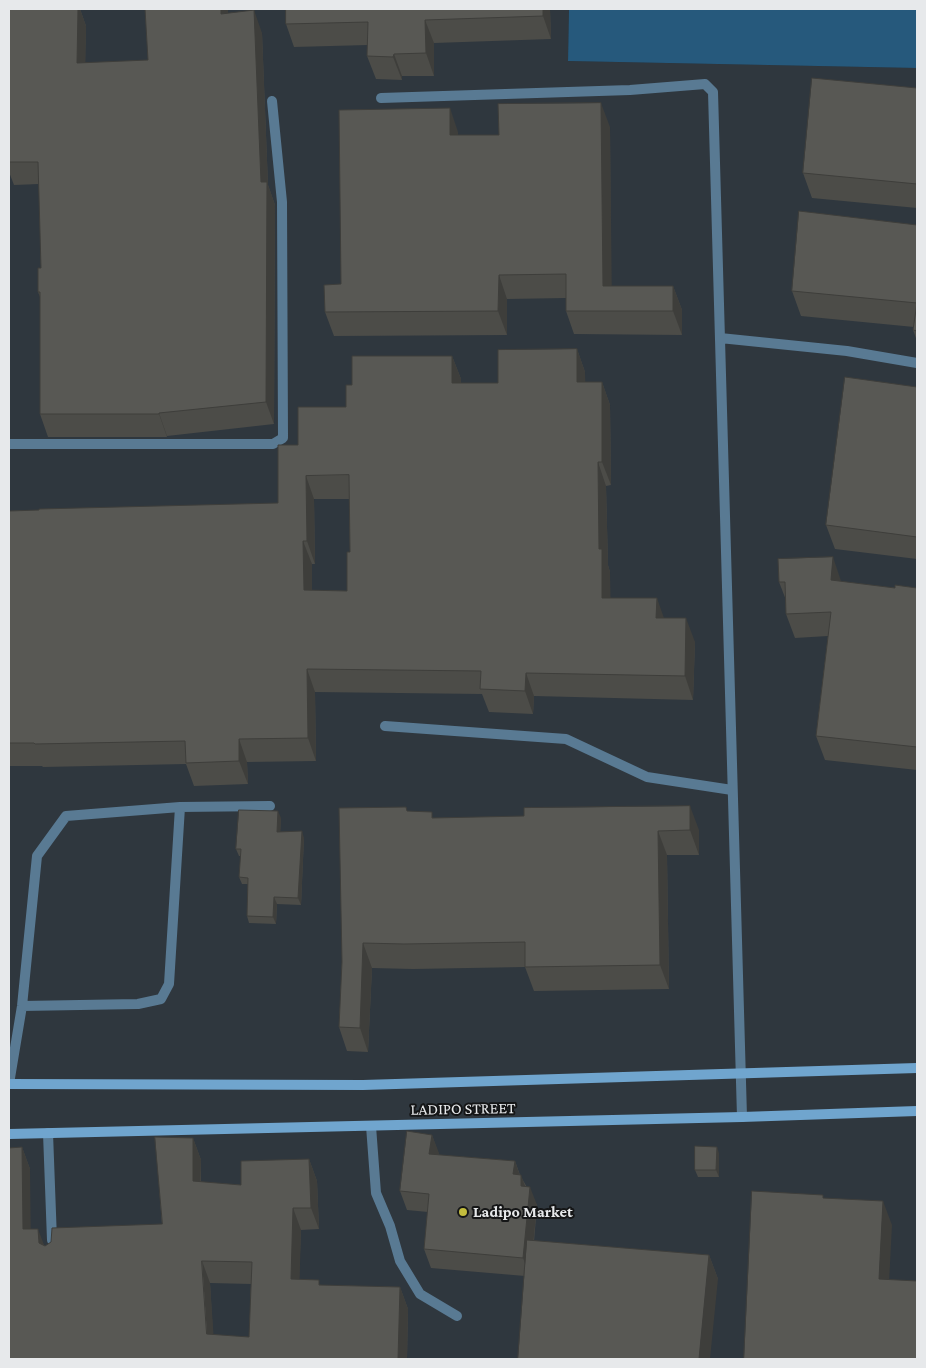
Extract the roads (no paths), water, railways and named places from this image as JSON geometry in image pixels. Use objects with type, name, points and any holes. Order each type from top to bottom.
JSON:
[{"type":"main road","name":"LADIPO STREET","points":[[9,1084],[363,1085],[917,1068]]},
{"type":"main road","name":"LADIPO STREET","points":[[9,1134],[742,1117],[917,1111]]},
{"type":"lane","points":[[381,98],[630,90],[705,84],[713,92],[742,1117]]},
{"type":"lane","points":[[9,444],[273,444],[283,438],[282,202],[272,101]]},
{"type":"lane","points":[[720,338],[847,351],[917,363]]},
{"type":"lane","points":[[385,726],[566,739],[647,777],[732,790]]},
{"type":"lane","points":[[9,1084],[22,1006],[37,856],[66,816],[180,807],[270,806]]},
{"type":"lane","points":[[22,1006],[138,1004],[161,999],[169,984],[180,807]]},
{"type":"lane","points":[[371,1126],[376,1193],[390,1226],[400,1261],[420,1294],[457,1316]]},
{"type":"lane","points":[[48,1133],[53,1251]]},
{"type":"place","name":"Ladipo Market","points":[[463,1212]]}]
